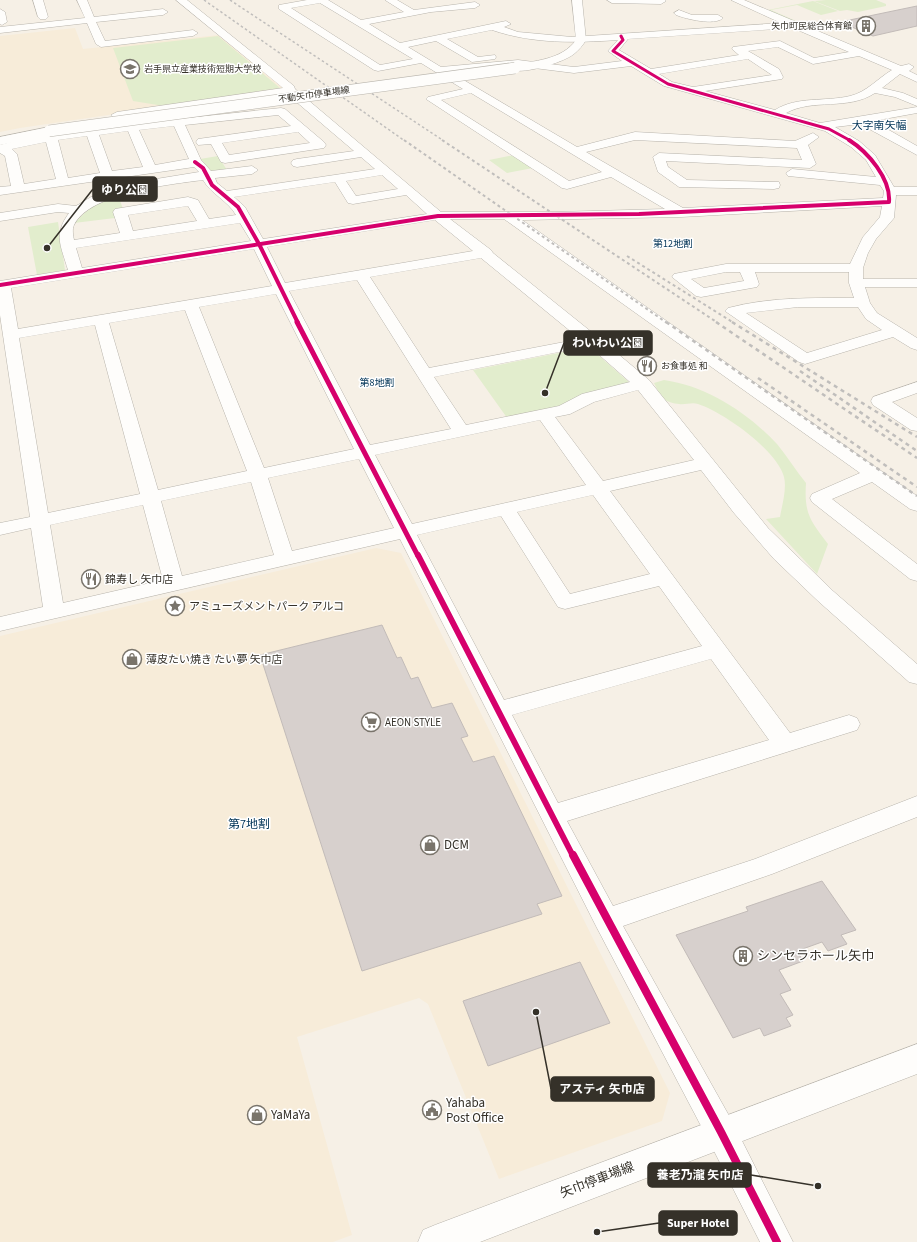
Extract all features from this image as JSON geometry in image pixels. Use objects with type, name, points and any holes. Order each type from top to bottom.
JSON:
[{"type":"main road","points":[[577,0],[581,40]]},
{"type":"main road","name":"不動矢巾停車場線","points":[[1,146],[12,138],[50,134],[531,66],[572,51],[581,40]]},
{"type":"main road","name":"矢巾停車場線","points":[[435,1242],[721,1132],[917,1059]]},
{"type":"street","points":[[38,0],[43,17]]},
{"type":"street","points":[[82,0],[89,17],[99,32],[101,44],[193,33]]},
{"type":"street","points":[[180,0],[290,88],[289,90],[408,191],[594,341],[643,384],[673,418],[741,509],[799,571],[828,599],[917,676]]},
{"type":"street","points":[[422,60],[378,68],[282,7],[322,0],[459,82],[523,121],[679,212]]},
{"type":"street","points":[[390,0],[413,13]]},
{"type":"street","points":[[464,0],[483,11],[466,16]]},
{"type":"street","points":[[612,0],[662,1]]},
{"type":"street","points":[[736,0],[898,69],[917,79]]},
{"type":"street","points":[[1,25],[43,17],[89,17],[126,8],[147,5],[160,13],[89,17],[1,25]]},
{"type":"street","points":[[360,23],[413,13],[475,5]]},
{"type":"street","points":[[0,12],[1,25]]},
{"type":"street","points":[[679,13],[691,18],[716,16],[735,29]]},
{"type":"street","points":[[399,46],[508,24],[495,16]]},
{"type":"street","points":[[675,33],[691,18]]},
{"type":"street","points":[[493,27],[537,42],[794,25]]},
{"type":"street","points":[[377,33],[392,30]]},
{"type":"street","points":[[688,90],[778,76],[775,71],[708,31]]},
{"type":"street","points":[[621,36],[624,40],[613,51],[668,84],[825,128],[855,144],[871,158],[888,192],[887,218],[870,237],[861,253],[856,276],[863,303],[871,316],[917,345]]},
{"type":"street","points":[[437,38],[476,60],[508,54]]},
{"type":"street","points":[[737,49],[780,44],[831,70]]},
{"type":"street","points":[[813,61],[860,54]]},
{"type":"street","points":[[648,73],[750,56]]},
{"type":"street","points":[[438,70],[518,63],[531,66],[574,70],[631,62]]},
{"type":"street","points":[[777,114],[787,108],[853,99],[873,89],[898,69],[917,65]]},
{"type":"street","points":[[459,82],[526,72],[531,66]]},
{"type":"street","points":[[873,89],[899,95],[917,103]]},
{"type":"street","points":[[12,138],[12,135],[20,131],[32,128],[289,90]]},
{"type":"street","points":[[471,90],[432,99],[567,185],[612,173]]},
{"type":"street","points":[[574,151],[635,136],[801,144],[825,128],[917,110]]},
{"type":"street","points":[[1,146],[50,134],[92,132],[281,111],[320,145],[225,159],[215,140]]},
{"type":"street","points":[[862,120],[917,151]]},
{"type":"street","points":[[509,124],[523,121]]},
{"type":"street","points":[[178,122],[195,162],[200,165],[212,185],[234,202],[259,244],[281,290],[606,920],[721,1132],[777,1242]]},
{"type":"street","points":[[132,128],[152,170]]},
{"type":"street","points":[[187,144],[300,128]]},
{"type":"street","points":[[482,131],[496,128]]},
{"type":"street","points":[[92,132],[108,176]]},
{"type":"street","points":[[50,134],[63,183]]},
{"type":"street","points":[[774,185],[684,184],[662,169],[659,158],[810,164],[801,144]]},
{"type":"street","points":[[1,146],[11,154],[18,188]]},
{"type":"street","points":[[275,152],[284,165],[364,153]]},
{"type":"street","points":[[0,191],[152,170],[195,162]]},
{"type":"street","points":[[769,163],[774,185],[785,209]]},
{"type":"street","points":[[76,273],[66,231],[67,225],[78,210],[100,198],[128,188],[268,167]]},
{"type":"street","points":[[0,172],[14,170]]},
{"type":"street","points":[[224,195],[385,171]]},
{"type":"street","points":[[781,173],[822,174],[888,192]]},
{"type":"street","points":[[338,178],[353,200],[408,191]]},
{"type":"street","points":[[54,612],[12,336],[1,285],[438,216],[466,214],[558,216],[785,209],[888,192],[917,191]]},
{"type":"street","points":[[128,236],[120,212],[188,201],[193,203],[205,224]]},
{"type":"street","points":[[0,216],[58,208],[78,210]]},
{"type":"street","points":[[508,216],[917,505]]},
{"type":"street","points":[[69,245],[244,218]]},
{"type":"street","points":[[12,336],[362,276],[486,253]]},
{"type":"street","points":[[746,268],[856,276],[917,283]]},
{"type":"street","points":[[362,276],[461,432]]},
{"type":"street","points":[[863,303],[799,302],[752,306],[733,311],[805,359],[895,331]]},
{"type":"street","points":[[191,305],[258,475],[285,560]]},
{"type":"street","points":[[101,320],[175,585]]},
{"type":"street","points":[[423,374],[594,341]]},
{"type":"street","points":[[0,529],[564,410],[588,398],[643,384]]},
{"type":"street","points":[[917,387],[879,401],[917,426]]},
{"type":"street","points":[[544,414],[596,488],[785,744]]},
{"type":"street","points":[[0,624],[707,463]]},
{"type":"street","points":[[874,474],[820,498],[917,574]]},
{"type":"street","points":[[506,509],[565,602],[662,578]]},
{"type":"street","points":[[498,710],[715,650]]},
{"type":"street","points":[[553,815],[849,724]]},
{"type":"street","points":[[606,920],[700,890],[799,854],[917,806]]},
{"type":"shaded area","name":"岩手県立産業技術短期大学校","points":[[75,28],[83,49],[219,35],[285,89],[0,132],[0,36]]},
{"type":"shaded area","points":[[376,548],[401,553],[670,1093],[662,1121],[499,1179],[428,1004],[419,998],[297,1037],[352,1235],[333,1242],[0,1242],[0,636]]},
{"type":"green space","points":[[876,0],[886,4],[886,6],[858,12],[847,10],[840,11],[814,1]]},
{"type":"green space","points":[[813,1],[838,11],[821,15],[797,5],[771,10],[796,21],[792,22],[768,10]]},
{"type":"green space","points":[[218,36],[280,88],[164,106],[133,101],[113,48]]},
{"type":"green space","points":[[514,155],[533,168],[507,173],[489,160]]},
{"type":"green space","points":[[218,156],[227,170],[211,172],[200,159]]},
{"type":"green space","points":[[118,195],[123,209],[113,212],[115,218],[74,223],[92,206]]},
{"type":"green space","points":[[58,222],[65,270],[37,275],[28,227]]},
{"type":"green space","points":[[589,347],[630,383],[510,422],[473,370]]},
{"type":"green space","points":[[664,380],[696,388],[726,403],[753,422],[781,449],[806,483],[807,510],[817,529],[828,544],[817,574],[766,519],[780,517],[785,492],[784,477],[779,466],[771,455],[748,433],[709,408],[696,403],[677,404],[662,399],[654,383]]},
{"type":"building","name":"矢巾町民総合体育館","points":[[917,6],[917,26],[873,36],[840,22]]},
{"type":"building","name":"DCM","points":[[382,625],[397,658],[401,657],[411,679],[418,677],[432,708],[452,703],[468,736],[461,738],[473,762],[494,756],[562,896],[537,904],[542,914],[362,971],[260,655]]},
{"type":"building","name":"シンセラホール矢巾","points":[[822,881],[856,930],[841,935],[847,944],[828,951],[822,942],[797,951],[803,961],[779,970],[791,990],[780,994],[793,1015],[786,1018],[791,1026],[764,1036],[760,1028],[733,1038],[676,935],[748,911],[746,907]]},
{"type":"building","points":[[580,962],[610,1023],[488,1066],[463,1001]]},
{"type":"railway","points":[[204,0],[405,141]]},
{"type":"railway","points":[[230,0],[444,141]]},
{"type":"railway","points":[[404,140],[667,323]]},
{"type":"railway","points":[[442,140],[718,323]]},
{"type":"railway","points":[[627,256],[734,323]]},
{"type":"railway","points":[[666,322],[917,496]]},
{"type":"railway","points":[[716,322],[917,458]]},
{"type":"railway","points":[[732,322],[917,437]]},
{"type":"railway","points":[[800,371],[917,451]]},
{"type":"railway","points":[[758,378],[917,487]]},
{"type":"cycle path","points":[[0,285],[438,216],[468,214],[541,216],[639,214],[889,202],[890,191],[871,158],[855,144],[829,129],[668,84],[613,51],[623,40],[621,36]]},
{"type":"cycle path","points":[[195,162],[203,168],[212,185],[238,207],[259,244],[281,290],[606,920],[721,1132],[777,1242]]},
{"type":"place","name":"矢巾町民総合体育館","points":[[866,26]]},
{"type":"place","name":"岩手県立産業技術短期大学校","points":[[130,69]]},
{"type":"place","name":"ゆり公園","points":[[47,248]]},
{"type":"place","name":"お食事処 和","points":[[647,366]]},
{"type":"place","name":"わいわい公園","points":[[545,393]]},
{"type":"place","name":"錦寿し 矢巾店","points":[[91,579]]},
{"type":"place","name":"アミューズメントパーク アルコ","points":[[175,606]]},
{"type":"place","name":"薄皮たい焼き たい夢 矢巾店","points":[[132,659]]},
{"type":"place","name":"AEON STYLE","points":[[371,722]]},
{"type":"place","name":"DCM","points":[[430,845]]},
{"type":"place","name":"シンセラホール矢巾","points":[[743,956]]},
{"type":"place","name":"アスティ 矢巾店","points":[[536,1012]]},
{"type":"place","name":"Yahaba Post Office","points":[[432,1110]]},
{"type":"place","name":"YaMaYa","points":[[257,1115]]},
{"type":"place","name":"養老乃瀧 矢巾店","points":[[818,1186]]},
{"type":"place","name":"Super Hotel","points":[[597,1232]]},
{"type":"district","name":"大字南矢幅","points":[[879,125]]},
{"type":"district","name":"第12地割","points":[[673,244]]},
{"type":"district","name":"第8地割","points":[[377,383]]},
{"type":"district","name":"第7地割","points":[[249,824]]}]
